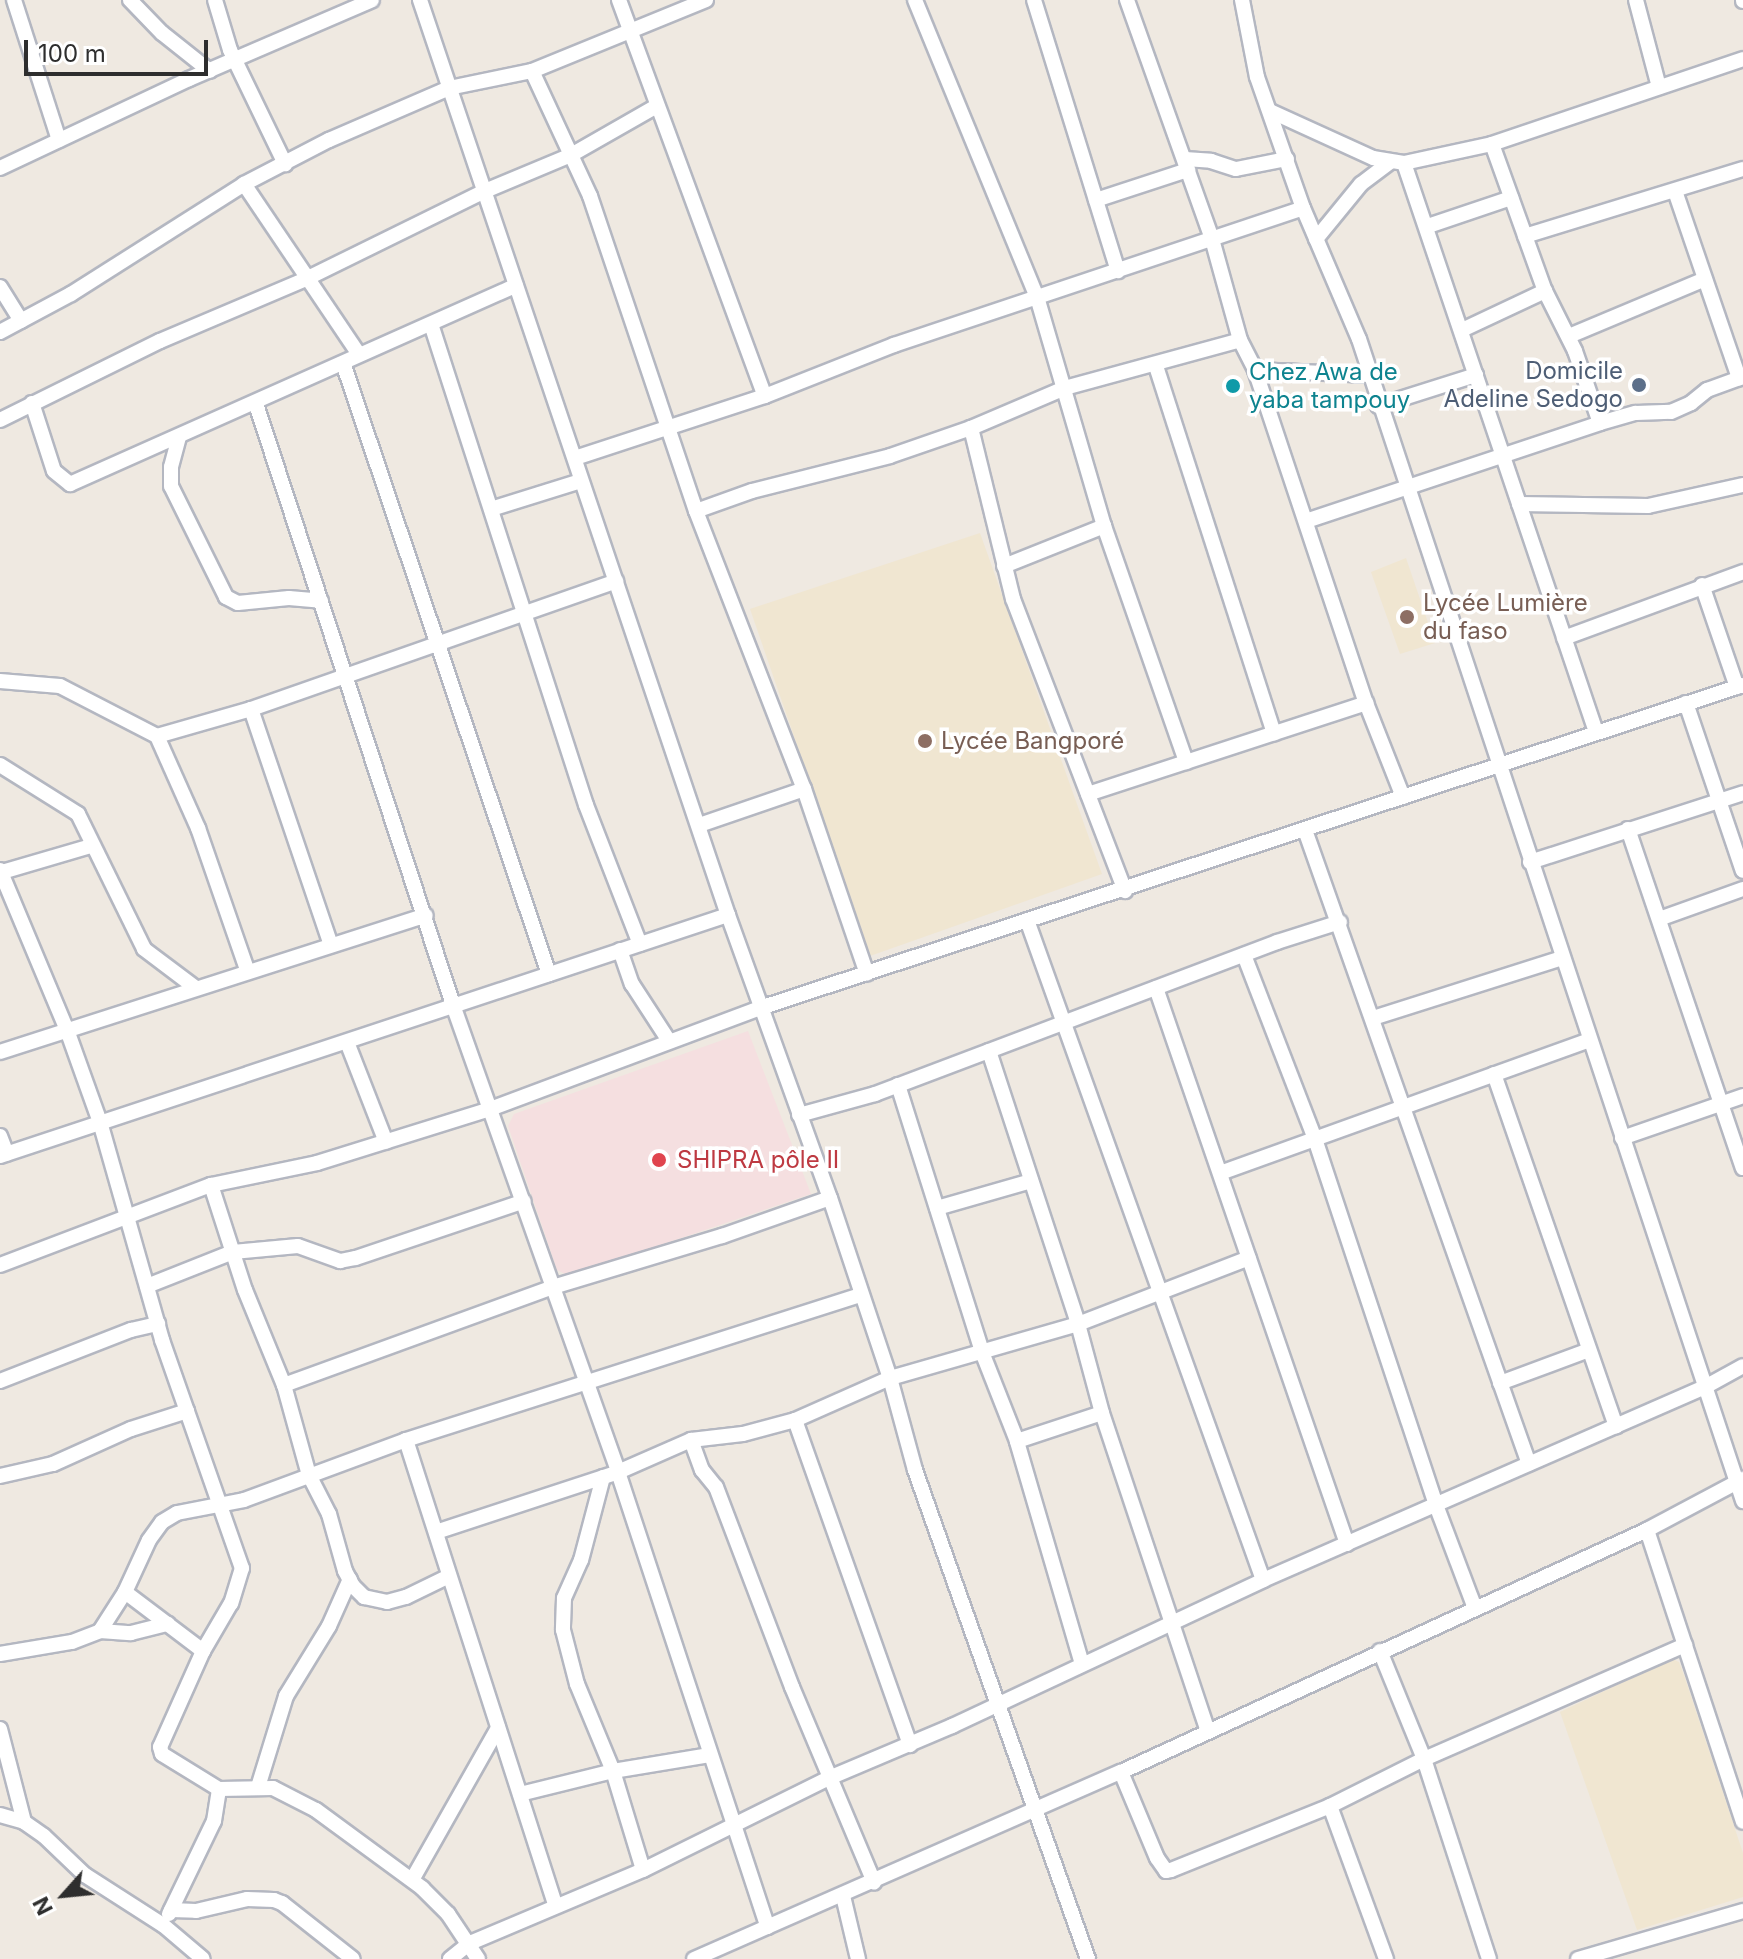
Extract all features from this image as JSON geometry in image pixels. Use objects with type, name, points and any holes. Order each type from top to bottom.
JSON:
[{"type":"street","points":[[14,0],[59,140]]},
{"type":"street","points":[[130,0],[162,33],[210,71]]},
{"type":"street","points":[[215,0],[236,62],[285,164]]},
{"type":"street","points":[[0,168],[210,71],[236,62],[324,18],[372,0]]},
{"type":"street","points":[[420,0],[728,915],[830,1198],[859,1295],[890,1378],[915,1470],[1000,1702],[1034,1812],[1088,1959]]},
{"type":"street","points":[[619,0],[765,396]]},
{"type":"street","points":[[0,332],[71,294],[244,184],[329,140],[449,88],[532,71],[706,0]]},
{"type":"street","points":[[915,0],[1037,297],[1104,526],[1186,762]]},
{"type":"street","points":[[1127,0],[1212,239],[1240,340],[1255,370],[1366,703],[1403,797]]},
{"type":"street","points":[[1242,0],[1257,77],[1303,208],[1359,339],[1378,406],[1589,1040],[1705,1387],[1740,1480],[1743,1501]]},
{"type":"street","points":[[1636,0],[1659,87]]},
{"type":"street","points":[[1037,2],[1118,271]]},
{"type":"street","points":[[1270,111],[1320,136],[1389,163],[1404,163],[1492,144],[1743,59]]},
{"type":"street","points":[[532,71],[590,196],[670,425],[696,511],[804,789],[867,974]]},
{"type":"street","points":[[0,420],[160,341],[306,279],[485,191],[571,155],[657,106]]},
{"type":"street","points":[[1492,144],[1545,291],[1569,336],[1600,423]]},
{"type":"street","points":[[1096,200],[1186,164],[1211,161],[1236,169],[1287,159]]},
{"type":"street","points":[[1316,239],[1328,220],[1361,184],[1389,163]]},
{"type":"street","points":[[1404,163],[1428,226],[1596,732]]},
{"type":"street","points":[[1525,236],[1743,169]]},
{"type":"street","points":[[244,184],[358,353]]},
{"type":"street","points":[[1306,521],[1600,423],[1636,413],[1671,412],[1684,408],[1707,390],[1741,378],[1675,191]]},
{"type":"street","points":[[1428,226],[1511,198]]},
{"type":"street","points":[[575,458],[765,396],[894,345],[1303,208]]},
{"type":"street","points":[[1569,336],[1705,279]]},
{"type":"street","points":[[32,403],[54,471],[70,484],[256,404],[358,353],[516,285]]},
{"type":"street","points":[[0,287],[21,321]]},
{"type":"street","points":[[1462,330],[1545,291]]},
{"type":"street","points":[[431,324],[586,805],[640,944]]},
{"type":"street","points":[[696,511],[752,491],[890,456],[971,428],[1065,388],[1156,366],[1240,340]]},
{"type":"street","points":[[343,363],[549,974]]},
{"type":"street","points":[[1156,366],[1274,733]]},
{"type":"street","points":[[1255,370],[1370,375]]},
{"type":"street","points":[[1378,406],[1476,375]]},
{"type":"street","points":[[256,404],[453,1005],[618,1472],[768,1927]]},
{"type":"street","points":[[971,428],[1013,599],[1125,891]]},
{"type":"street","points":[[179,437],[169,477],[171,486],[226,597],[238,603],[289,598],[321,601]]},
{"type":"street","points":[[491,509],[581,481]]},
{"type":"street","points":[[1519,504],[1625,508],[1671,502],[1743,485]]},
{"type":"street","points":[[1004,566],[1104,526]]},
{"type":"street","points":[[1564,638],[1743,572]]},
{"type":"street","points":[[157,736],[251,709],[345,673],[616,581]]},
{"type":"street","points":[[0,1265],[211,1185],[317,1163],[490,1109],[763,1007],[1125,891],[1740,686],[1702,585]]},
{"type":"street","points":[[0,681],[60,686],[157,736],[198,828],[248,972]]},
{"type":"street","points":[[1088,794],[1366,703]]},
{"type":"street","points":[[1686,703],[1743,871]]},
{"type":"street","points":[[251,709],[331,945]]},
{"type":"street","points":[[0,765],[78,814],[144,949],[196,988]]},
{"type":"street","points":[[699,825],[804,789]]},
{"type":"street","points":[[1530,862],[1743,793]]},
{"type":"street","points":[[1628,829],[1743,1168]]},
{"type":"street","points":[[1305,830],[1529,1464]]},
{"type":"street","points":[[91,846],[1,871],[67,1030],[100,1122],[125,1218],[158,1324],[242,1568],[231,1603],[203,1651],[160,1747],[162,1754],[219,1789],[273,1788],[316,1810],[412,1880],[448,1914],[478,1959]]},
{"type":"street","points":[[1659,919],[1743,889]]},
{"type":"street","points":[[0,1052],[426,915]]},
{"type":"street","points":[[0,1136],[3,1155],[728,915]]},
{"type":"street","points":[[1027,920],[1263,1580]]},
{"type":"street","points":[[799,1115],[898,1085],[1340,922]]},
{"type":"street","points":[[620,950],[632,984],[669,1041]]},
{"type":"street","points":[[1244,955],[1315,1139],[1436,1505],[1475,1608]]},
{"type":"street","points":[[1373,1018],[1562,958]]},
{"type":"street","points":[[1156,988],[1223,1172],[1249,1258],[1347,1544]]},
{"type":"street","points":[[1223,1172],[1589,1040]]},
{"type":"street","points":[[347,1042],[386,1142]]},
{"type":"street","points":[[989,1051],[1078,1324],[1102,1413],[1208,1731]]},
{"type":"street","points":[[1494,1074],[1616,1426]]},
{"type":"street","points":[[898,1085],[982,1352],[1017,1441],[1082,1664]]},
{"type":"street","points":[[1622,1138],[1743,1096]]},
{"type":"street","points":[[937,1208],[1031,1181]]},
{"type":"street","points":[[211,1185],[284,1385],[309,1475],[329,1514],[350,1579],[364,1597],[387,1602],[449,1576]]},
{"type":"street","points":[[284,1385],[553,1287],[722,1236],[830,1198]]},
{"type":"street","points":[[147,1286],[233,1252],[298,1246],[340,1261],[356,1258],[524,1201]]},
{"type":"street","points":[[436,1532],[618,1472],[691,1440],[743,1434],[795,1420],[890,1378],[1078,1324],[1249,1258]]},
{"type":"street","points":[[100,1631],[125,1592],[149,1540],[162,1522],[190,1508],[219,1506],[406,1440],[859,1295]]},
{"type":"street","points":[[0,1381],[131,1330],[158,1324]]},
{"type":"street","points":[[1500,1383],[1589,1350]]},
{"type":"street","points":[[450,1959],[470,1943],[643,1870],[829,1778],[910,1745],[1263,1580],[1705,1387],[1743,1366]]},
{"type":"street","points":[[0,1476],[53,1464],[131,1429],[187,1411]]},
{"type":"street","points":[[1017,1441],[1102,1413]]},
{"type":"street","points":[[795,1420],[910,1745]]},
{"type":"street","points":[[406,1440],[555,1905]]},
{"type":"street","points":[[691,1440],[702,1470],[716,1487],[829,1778],[874,1882]]},
{"type":"street","points":[[603,1477],[581,1560],[564,1598],[563,1630],[577,1684],[613,1771],[643,1870]]},
{"type":"street","points":[[694,1959],[1034,1812],[1647,1530],[1740,1480]]},
{"type":"street","points":[[1647,1530],[1743,1822]]},
{"type":"street","points":[[258,1787],[286,1696],[329,1626],[350,1579]]},
{"type":"street","points":[[125,1592],[203,1651]]},
{"type":"street","points":[[0,1654],[72,1642],[100,1631],[131,1633],[168,1624]]},
{"type":"street","points":[[1121,1772],[1157,1858],[1166,1871],[1330,1806],[1424,1759],[1685,1645]]},
{"type":"street","points":[[1380,1651],[1424,1759],[1489,1959]]},
{"type":"street","points":[[412,1880],[498,1728]]},
{"type":"street","points":[[0,1729],[24,1822]]},
{"type":"street","points":[[520,1794],[613,1771],[710,1755]]},
{"type":"street","points":[[163,1925],[214,1821],[219,1789]]},
{"type":"street","points":[[1330,1806],[1386,1959]]},
{"type":"street","points":[[0,1815],[24,1822],[68,1856],[85,1875],[163,1925],[203,1959]]},
{"type":"street","points":[[843,1896],[858,1959]]},
{"type":"street","points":[[171,1910],[196,1911],[247,1899],[274,1900],[353,1959]]},
{"type":"street","points":[[1578,1959],[1743,1911]]},
{"type":"shaded area","name":"Lycée Bangporé","points":[[980,533],[1102,874],[870,956],[750,609]]},
{"type":"shaded area","name":"Lycée Lumière du faso","points":[[1406,558],[1435,643],[1400,654],[1371,572]]},
{"type":"shaded area","name":"SHIPRA pôle II","points":[[748,1031],[811,1194],[569,1276],[557,1270],[508,1126],[514,1114]]},
{"type":"shaded area","points":[[1672,1659],[1679,1662],[1685,1678],[1743,1853],[1743,1897],[1637,1930],[1560,1712]]},
{"type":"place","name":"Domicile Adeline Sedogo","points":[[1639,385]]},
{"type":"place","name":"Chez Awa de yaba tampouy","points":[[1233,386]]},
{"type":"place","name":"Lycée Lumière du faso","points":[[1407,617]]},
{"type":"place","name":"Lycée Bangporé","points":[[925,741]]},
{"type":"place","name":"SHIPRA pôle II","points":[[659,1160]]}]
